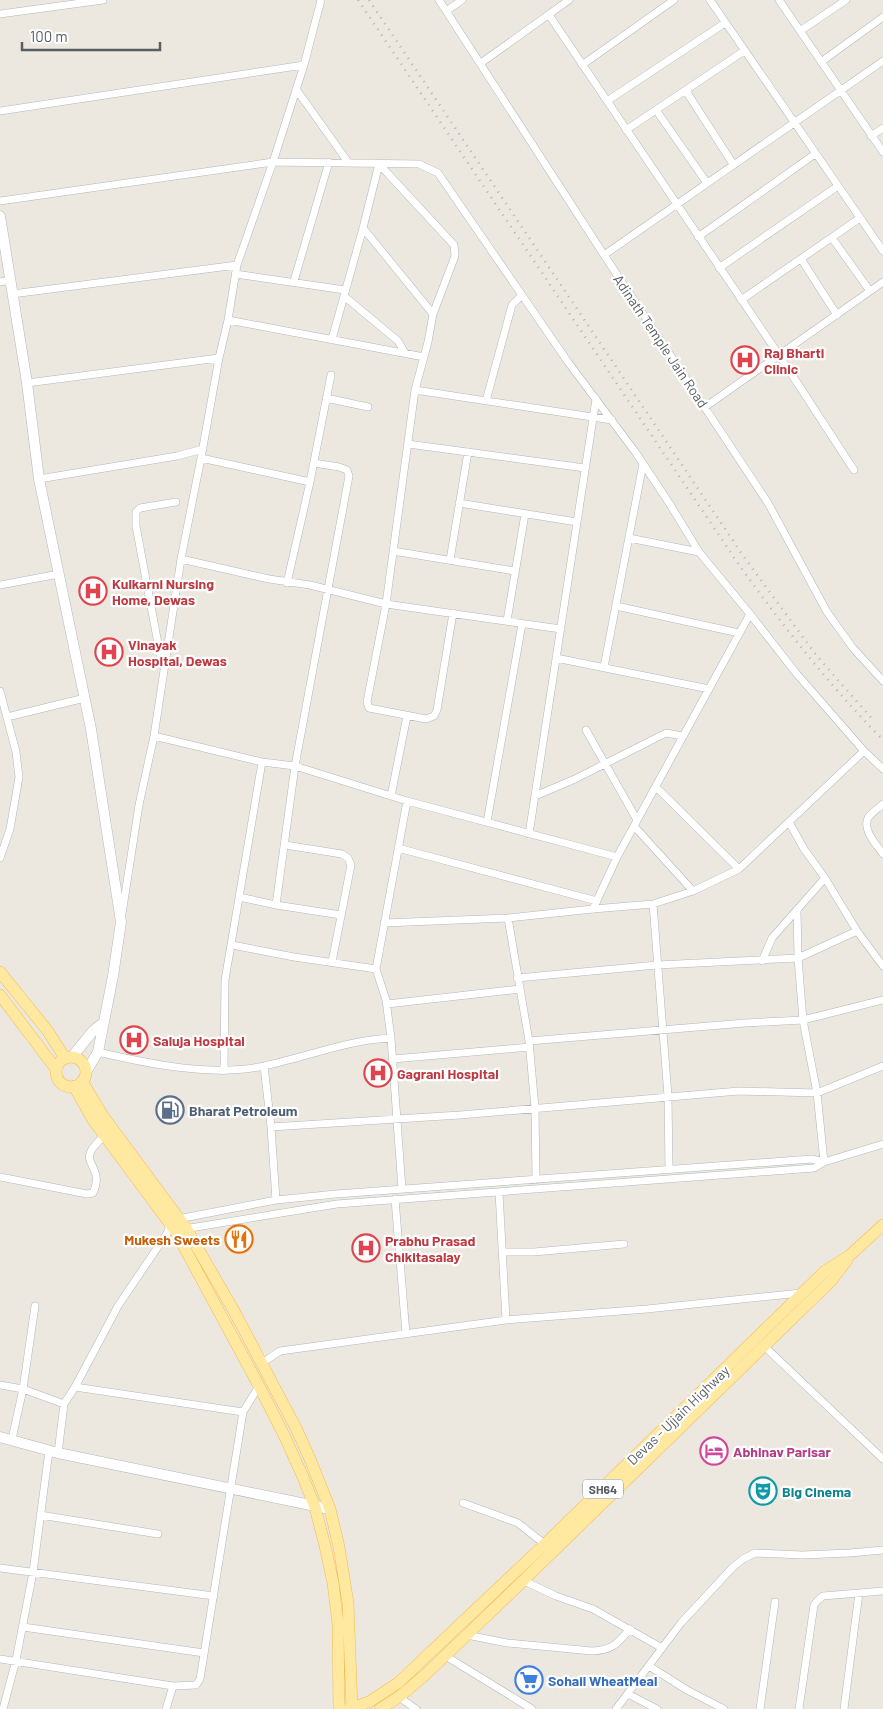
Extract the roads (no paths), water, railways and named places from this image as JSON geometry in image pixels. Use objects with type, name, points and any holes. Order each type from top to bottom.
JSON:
[{"type":"main road","points":[[0,972],[69,1057]]},
{"type":"main road","points":[[0,995],[56,1068],[59,1081],[63,1084],[80,1079]]},
{"type":"main road","points":[[56,1068],[59,1062],[69,1057],[79,1059],[84,1065],[80,1079],[85,1108],[104,1136],[176,1227],[284,1435],[315,1507],[333,1583],[338,1624],[339,1709]]},
{"type":"main road","points":[[80,1079],[262,1363],[296,1428],[330,1509],[339,1547],[348,1603],[350,1709]]},
{"type":"main road","name":"Devas - Ujjain Highway","points":[[380,1709],[399,1697],[467,1635],[522,1580],[549,1547],[825,1271],[850,1256],[878,1235],[883,1225]]},
{"type":"main road","name":"Devas - Ujjain Highway","points":[[350,1709],[369,1702],[398,1684],[549,1547],[764,1346],[832,1280],[850,1256]]},
{"type":"street","points":[[0,14],[103,0]]},
{"type":"street","points":[[80,1079],[98,1052],[104,1022],[139,805],[154,736],[180,560],[202,458],[237,265],[304,65],[321,0]]},
{"type":"street","name":"Adinath Temple Jain Road","points":[[439,0],[768,503],[827,612],[853,648],[883,681]]},
{"type":"street","points":[[446,11],[462,0]]},
{"type":"street","points":[[481,63],[569,0]]},
{"type":"street","points":[[582,65],[674,0]]},
{"type":"street","points":[[710,0],[883,251]]},
{"type":"street","points":[[800,31],[846,0]]},
{"type":"street","points":[[780,1],[883,152]]},
{"type":"street","points":[[549,15],[779,355],[854,470]]},
{"type":"street","points":[[821,62],[883,17]]},
{"type":"street","points":[[607,102],[725,23]]},
{"type":"street","points":[[626,130],[744,51]]},
{"type":"street","points":[[604,255],[883,61]]},
{"type":"street","points":[[0,111],[304,65]]},
{"type":"street","points":[[296,89],[348,162]]},
{"type":"street","points":[[686,91],[733,164]]},
{"type":"street","points":[[656,110],[707,183]]},
{"type":"street","points":[[872,136],[883,128]]},
{"type":"street","points":[[698,237],[815,154]]},
{"type":"street","points":[[0,201],[273,162],[419,164],[438,173],[522,295],[644,464],[698,552],[796,673],[864,751],[883,768]]},
{"type":"street","points":[[294,281],[329,162]]},
{"type":"street","points":[[332,339],[364,228],[378,164]]},
{"type":"street","points":[[378,164],[454,245],[455,256],[433,314],[415,390],[386,604],[367,702],[369,708],[426,719],[434,716],[437,710],[453,614]]},
{"type":"street","points":[[719,268],[838,186]]},
{"type":"street","points":[[0,216],[5,281],[12,294],[27,383],[39,478],[91,729],[121,922]]},
{"type":"street","points":[[741,300],[860,218]]},
{"type":"street","points":[[364,228],[433,314]]},
{"type":"street","points":[[832,238],[870,291]]},
{"type":"street","points":[[801,259],[837,314]]},
{"type":"street","points":[[12,294],[237,265]]},
{"type":"street","points":[[235,274],[294,281],[344,293],[398,341],[405,353]]},
{"type":"street","points":[[705,407],[883,282]]},
{"type":"street","points":[[486,401],[512,305],[522,295]]},
{"type":"street","points":[[228,320],[424,357]]},
{"type":"street","points":[[27,383],[219,358]]},
{"type":"street","points":[[287,583],[310,482],[331,375]]},
{"type":"street","points":[[415,390],[612,420]]},
{"type":"street","points":[[326,398],[368,408]]},
{"type":"street","points":[[529,834],[596,399]]},
{"type":"street","points":[[408,444],[585,468]]},
{"type":"street","points":[[39,478],[177,456],[203,449]]},
{"type":"street","points":[[450,560],[468,452]]},
{"type":"street","points":[[202,458],[310,482]]},
{"type":"street","points":[[276,905],[295,766],[349,476],[347,470],[339,467],[314,463]]},
{"type":"street","points":[[604,667],[644,464]]},
{"type":"street","points":[[163,670],[136,526],[136,512],[140,508],[176,502]]},
{"type":"street","points":[[459,502],[577,522]]},
{"type":"street","points":[[507,621],[525,514]]},
{"type":"street","points":[[629,538],[698,552]]},
{"type":"street","points":[[393,551],[515,571]]},
{"type":"street","points":[[180,560],[287,583],[310,585],[386,604],[561,629]]},
{"type":"street","points":[[0,585],[59,574]]},
{"type":"street","points":[[616,606],[740,633]]},
{"type":"street","points":[[593,909],[617,857],[750,614]]},
{"type":"street","points":[[487,822],[522,624]]},
{"type":"street","points":[[556,658],[709,689]]},
{"type":"street","points":[[0,691],[16,752],[19,777],[10,829],[0,858]]},
{"type":"street","points":[[7,717],[85,698]]},
{"type":"street","points":[[391,796],[407,716]]},
{"type":"street","points":[[586,730],[636,823],[693,891]]},
{"type":"street","points":[[535,796],[575,779],[666,733],[683,736]]},
{"type":"street","points":[[154,736],[262,762],[295,766],[391,796],[617,857]]},
{"type":"street","points":[[384,923],[508,918],[653,904],[693,891],[739,869],[864,751]]},
{"type":"street","points":[[224,1071],[225,980],[262,762]]},
{"type":"street","points":[[656,787],[739,869]]},
{"type":"street","points":[[402,1189],[393,1058],[387,1004],[376,969],[407,800]]},
{"type":"street","points":[[883,804],[868,818],[867,824],[868,832],[883,854]]},
{"type":"street","points":[[789,822],[804,849],[825,878],[857,931],[883,966]]},
{"type":"street","points":[[285,845],[342,854],[348,858],[350,865],[332,962]]},
{"type":"street","points":[[398,848],[597,901]]},
{"type":"street","points":[[762,961],[772,938],[825,878]]},
{"type":"street","points":[[239,897],[341,915]]},
{"type":"street","points":[[653,904],[668,1096],[669,1169]]},
{"type":"street","points":[[797,910],[798,958],[803,1020],[817,1093],[824,1162]]},
{"type":"street","points":[[508,918],[529,1044],[535,1108],[536,1180]]},
{"type":"street","points":[[517,978],[657,965],[798,958],[857,931]]},
{"type":"street","points":[[232,945],[294,957],[376,969]]},
{"type":"street","points":[[387,1004],[520,990]]},
{"type":"street","points":[[393,1058],[664,1030],[803,1020],[883,1000]]},
{"type":"street","points":[[69,1057],[104,1022]]},
{"type":"street","points":[[98,1052],[146,1063],[224,1071],[264,1066],[345,1044],[391,1038]]},
{"type":"street","points":[[264,1066],[271,1127],[276,1200]]},
{"type":"street","points":[[271,1127],[460,1115],[739,1090],[817,1093],[883,1066]]},
{"type":"street","points":[[0,1177],[87,1194],[93,1192],[98,1178],[89,1158],[90,1153],[104,1136]]},
{"type":"street","points":[[176,1227],[337,1204],[814,1168],[824,1162],[883,1144]]},
{"type":"street","points":[[3,1709],[23,1627],[33,1572],[40,1515],[64,1404],[118,1306],[176,1227],[276,1200],[812,1159],[824,1162]]},
{"type":"street","points":[[499,1192],[506,1320]]},
{"type":"street","points":[[395,1199],[406,1334]]},
{"type":"street","points":[[502,1252],[534,1252],[624,1244]]},
{"type":"street","points":[[262,1363],[280,1351],[506,1320],[648,1309],[804,1292]]},
{"type":"street","points":[[12,1439],[23,1389],[35,1306]]},
{"type":"street","points":[[764,1346],[883,1459]]},
{"type":"street","points":[[0,1386],[23,1389],[64,1404]]},
{"type":"street","points":[[0,1659],[173,1686],[196,1685],[200,1679],[243,1412],[259,1386]]},
{"type":"street","points":[[75,1387],[243,1412]]},
{"type":"street","points":[[0,1436],[54,1452],[330,1509]]},
{"type":"street","points":[[463,1503],[518,1523],[549,1547]]},
{"type":"street","points":[[40,1515],[158,1534]]},
{"type":"street","points":[[616,1709],[681,1623],[733,1567],[743,1559],[755,1553],[802,1555],[883,1550]]},
{"type":"street","points":[[0,1568],[214,1596]]},
{"type":"street","points":[[522,1580],[556,1596],[593,1609],[630,1628],[662,1648]]},
{"type":"street","points":[[799,1709],[814,1605],[823,1596],[883,1591]]},
{"type":"street","points":[[844,1709],[859,1593]]},
{"type":"street","points":[[760,1709],[775,1602]]},
{"type":"street","points":[[23,1627],[204,1653]]},
{"type":"street","points":[[467,1635],[507,1643],[592,1651],[606,1650],[614,1647],[630,1628]]},
{"type":"street","points":[[444,1655],[532,1709]]},
{"type":"street","points":[[649,1666],[687,1690],[724,1709]]},
{"type":"street","points":[[166,1709],[173,1686]]},
{"type":"street","points":[[628,1694],[657,1709]]},
{"type":"street","points":[[399,1697],[416,1709]]},
{"type":"railway","points":[[358,0],[737,562],[807,654],[883,740]]},
{"type":"railway","points":[[369,0],[744,557],[816,655],[874,721]]},
{"type":"place","name":"Raj Bharti Clinic","points":[[745,360]]},
{"type":"place","name":"Kulkarni Nursing Home, Dewas","points":[[93,591]]},
{"type":"place","name":"Vinayak Hospital, Dewas","points":[[109,652]]},
{"type":"place","name":"Saluja Hospital","points":[[134,1040]]},
{"type":"place","name":"Gagrani Hospital","points":[[378,1073]]},
{"type":"place","name":"Bharat Petroleum","points":[[170,1110]]},
{"type":"place","name":"Mukesh Sweets","points":[[239,1239]]},
{"type":"place","name":"Prabhu Prasad Chikitasalay","points":[[366,1248]]},
{"type":"place","name":"Abhinav Parisar","points":[[714,1451]]},
{"type":"place","name":"Big Cinema","points":[[763,1491]]},
{"type":"place","name":"Sohail WheatMeal","points":[[529,1680]]}]
